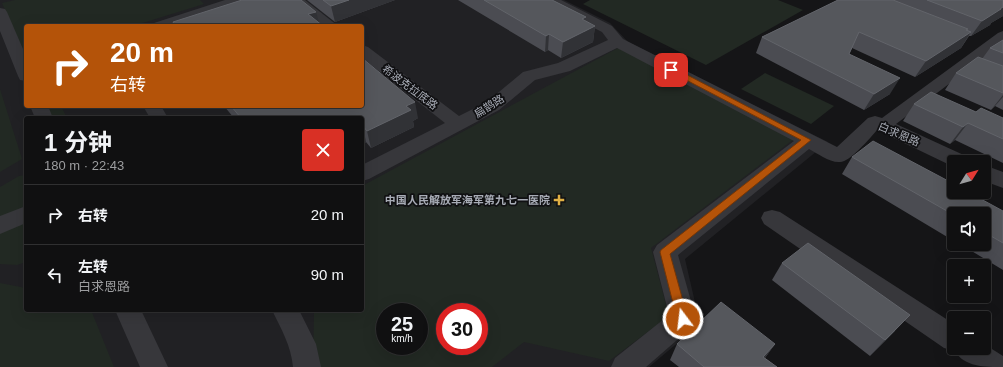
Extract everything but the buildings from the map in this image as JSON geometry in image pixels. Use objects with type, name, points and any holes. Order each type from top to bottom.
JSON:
[{"type":"street","points":[[0,2],[6,0]]},
{"type":"street","points":[[165,24],[239,0]]},
{"type":"street","points":[[296,0],[327,24]]},
{"type":"street","name":"白求恩路","points":[[550,0],[607,29],[617,42],[839,156],[875,122],[947,155]]},
{"type":"street","points":[[0,12],[24,71]]},
{"type":"street","points":[[890,120],[964,65],[978,46],[1003,36]]},
{"type":"street","name":"扁鹊路","points":[[364,173],[493,106],[528,76],[564,67],[617,42]]},
{"type":"street","name":"希波克拉底路","points":[[364,52],[458,124]]},
{"type":"street","points":[[964,65],[984,73]]},
{"type":"street","points":[[625,367],[683,319],[665,252],[807,140]]},
{"type":"street","points":[[991,175],[1003,181]]},
{"type":"street","points":[[0,225],[24,215]]},
{"type":"street","points":[[772,218],[947,334]]},
{"type":"street","points":[[129,312],[154,367]]},
{"type":"street","points":[[286,312],[296,327],[304,347],[307,367]]},
{"type":"street","points":[[977,355],[995,367]]},
{"type":"shaded area","name":"中国人民解放军海军第九七一医院","points":[[0,0],[564,0],[610,23],[628,42],[828,142],[685,259],[700,324],[649,367],[0,367]]},
{"type":"shaded area","points":[[15,0],[200,0],[204,4],[139,24],[24,24],[24,53],[2,3]]},
{"type":"shaded area","points":[[590,0],[778,0],[803,10],[706,65],[583,4]]},
{"type":"shaded area","points":[[618,48],[794,139],[651,248],[669,316],[609,361],[524,342],[492,367],[313,367],[313,312],[364,312],[364,185]]},
{"type":"shaded area","points":[[765,73],[834,106],[811,124],[741,89]]},
{"type":"shaded area","points":[[0,89],[22,159],[0,172]]},
{"type":"shaded area","points":[[48,108],[62,108],[66,116],[51,116]]},
{"type":"shaded area","points":[[24,175],[24,210],[0,220],[0,187],[19,176]]},
{"type":"shaded area","points":[[24,223],[24,263],[17,265],[0,264],[0,233]]},
{"type":"shaded area","points":[[0,283],[24,288],[24,312],[92,312],[114,367],[0,367]]},
{"type":"place","name":"中国人民解放军海军第九七一医院","points":[[559,200]]},
{"type":"route","points":[[671,70],[807,140],[665,252],[683,319]]}]
